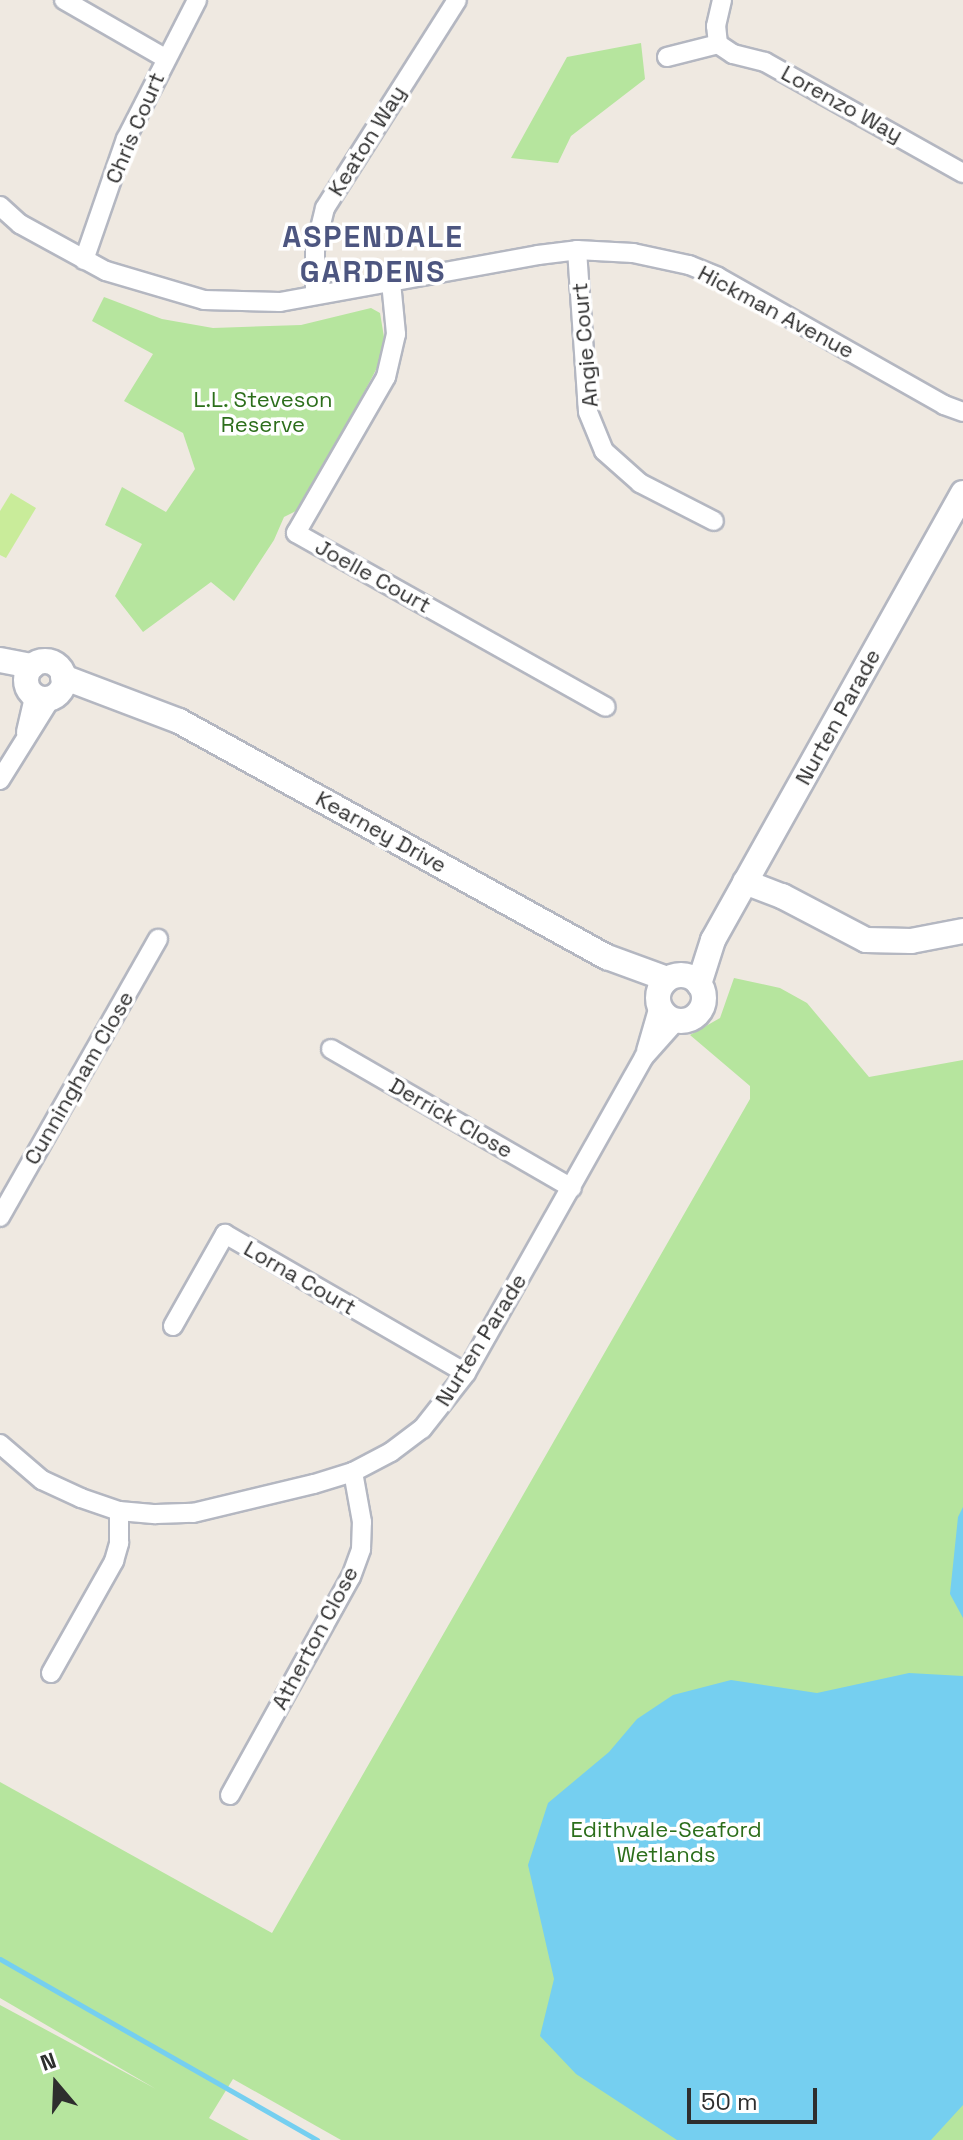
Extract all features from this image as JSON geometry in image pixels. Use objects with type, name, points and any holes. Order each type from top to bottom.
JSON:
[{"type":"street","points":[[64,0],[165,58]]},
{"type":"street","name":"Chris Court","points":[[84,260],[126,139],[197,0]]},
{"type":"street","name":"Keaton Way","points":[[315,295],[315,249],[325,208],[457,0]]},
{"type":"street","points":[[667,57],[718,44],[716,26],[722,0]]},
{"type":"street","name":"Lorenzo Way","points":[[718,44],[725,51],[785,72],[963,173]]},
{"type":"street","name":"Hickman Avenue","points":[[0,206],[20,224],[106,271],[204,300],[280,302],[577,250],[633,253],[689,265],[718,277],[944,405],[963,412]]},
{"type":"street","name":"Angie Court","points":[[577,250],[588,412],[604,451],[640,483],[714,521]]},
{"type":"street","name":"Joelle Court","points":[[391,282],[396,334],[386,377],[296,533],[606,707]]},
{"type":"street","name":"Hickman Avenue","points":[[944,405],[963,422]]},
{"type":"street","name":"Nurten Parade","points":[[0,1444],[42,1480],[119,1511],[193,1513],[353,1472],[391,1452],[422,1429],[466,1373],[644,1057],[674,994],[713,940],[963,493]]},
{"type":"street","name":"Kearney Drive","points":[[0,663],[44,686],[131,703],[179,721],[674,994]]},
{"type":"street","points":[[0,780],[25,735],[44,686]]},
{"type":"street","points":[[748,876],[866,940],[911,941],[963,931]]},
{"type":"street","name":"Cunningham Close","points":[[0,1217],[158,939]]},
{"type":"street","name":"Derrick Close","points":[[331,1049],[572,1188]]},
{"type":"street","name":"Lorna Court","points":[[173,1326],[225,1234],[466,1373]]},
{"type":"street","name":"Atherton Close","points":[[230,1795],[351,1577],[361,1549],[362,1522],[353,1472]]},
{"type":"street","points":[[51,1673],[114,1561],[119,1543],[119,1511]]},
{"type":"green space","points":[[641,43],[645,79],[571,136],[558,163],[511,158],[567,57]]},
{"type":"green space","name":"L.L. Steveson Reserve","points":[[104,297],[162,319],[213,328],[301,325],[371,308],[380,313],[384,337],[378,366],[308,499],[300,509],[284,517],[274,540],[234,601],[211,582],[143,632],[115,596],[142,544],[105,525],[122,487],[166,512],[195,469],[183,433],[124,401],[153,354],[92,321]]},
{"type":"green space","points":[[11,493],[36,508],[6,558],[0,555],[0,511]]},
{"type":"green space","name":"Edithvale-Seaford Wetlands","points":[[734,978],[780,988],[807,1003],[869,1077],[963,1060],[963,2140],[341,2140],[233,2079],[209,2118],[249,2140],[0,2140],[0,2005],[156,2089],[0,1998],[0,1782],[272,1933],[750,1099],[750,1086],[690,1035],[720,1018]]},
{"type":"water","points":[[963,1507],[963,1618],[950,1594],[958,1517]]},
{"type":"water","points":[[909,1673],[963,1676],[963,2105],[931,2140],[677,2140],[576,2074],[540,2036],[554,1979],[528,1865],[548,1803],[609,1752],[637,1719],[673,1695],[731,1680],[817,1693]]},
{"type":"waterway","points":[[0,1959],[317,2140]]},
{"type":"district","name":"ASPENDALE GARDENS","points":[[373,254]]}]
